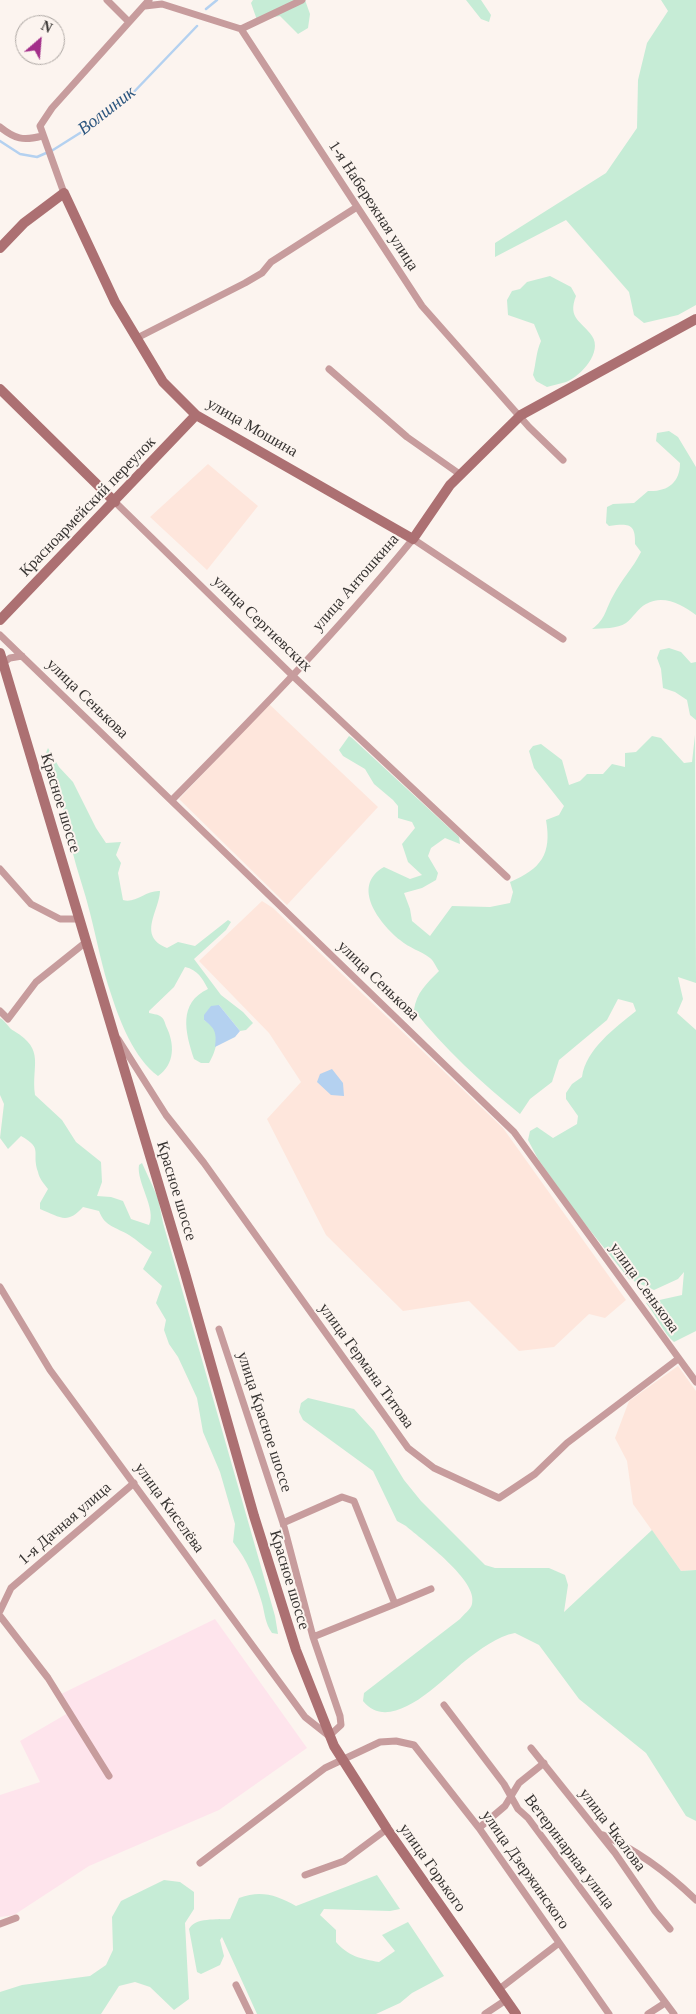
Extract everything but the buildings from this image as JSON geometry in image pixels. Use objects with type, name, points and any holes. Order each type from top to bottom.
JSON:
[{"type":"main road","points":[[0,248],[24,224],[64,193]]},
{"type":"main road","name":"улица Мошина","points":[[64,193],[115,302],[136,338],[163,382],[196,415],[413,539]]},
{"type":"main road","name":"улица Антошкина","points":[[413,539],[450,486],[521,416],[696,318]]},
{"type":"main road","name":"улица Сергиевских","points":[[0,389],[115,502]]},
{"type":"main road","name":"Красноармейский переулок","points":[[0,620],[115,502],[196,415]]},
{"type":"main road","name":"Красное шоссе","points":[[2,658],[182,1264],[256,1525],[296,1650],[329,1736]]},
{"type":"main road","name":"улица Горького","points":[[329,1736],[386,1830],[516,2014]]},
{"type":"street","points":[[107,0],[128,21]]},
{"type":"street","points":[[0,127],[13,137],[25,140],[42,136],[40,126],[52,108],[128,21],[147,3],[162,4],[241,29],[302,0]]},
{"type":"street","name":"1-я Набережная улица","points":[[241,29],[422,306],[563,460]]},
{"type":"street","name":"улица Мошина","points":[[42,136],[64,193]]},
{"type":"street","points":[[136,338],[262,273],[271,262],[357,207]]},
{"type":"street","points":[[329,369],[407,437],[461,475]]},
{"type":"street","name":"улица Сергиевских","points":[[115,502],[294,677],[507,877]]},
{"type":"street","name":"улица Мошина","points":[[413,539],[563,639]]},
{"type":"street","name":"улица Антошкина","points":[[172,800],[294,677],[365,597],[413,539]]},
{"type":"street","name":"улица Сенькова","points":[[0,635],[514,1132],[696,1382]]},
{"type":"street","points":[[2,658],[22,656]]},
{"type":"street","points":[[0,868],[31,904],[60,919],[79,919]]},
{"type":"street","points":[[0,1011],[8,1019],[36,982],[86,942]]},
{"type":"street","name":"улица Германа Титова","points":[[111,1028],[166,1115],[204,1163],[408,1448],[434,1468],[500,1498],[535,1474],[567,1444],[678,1359]]},
{"type":"street","name":"улица Киселёва","points":[[0,1287],[50,1370],[305,1717],[329,1736]]},
{"type":"street","name":"улица Красное шоссе","points":[[219,1330],[283,1523],[313,1637],[340,1716],[341,1725],[329,1736]]},
{"type":"street","name":"1-я Дачная улица","points":[[0,1611],[11,1588],[134,1483]]},
{"type":"street","points":[[283,1523],[342,1497],[348,1497],[354,1501],[395,1604]]},
{"type":"street","points":[[313,1637],[431,1589]]},
{"type":"street","points":[[0,1616],[48,1678],[109,1776]]},
{"type":"street","name":"Ветеринарная улица","points":[[444,1705],[504,1784],[510,1798],[528,1818],[674,2014]]},
{"type":"street","name":"улица Дзержинского","points":[[342,1759],[380,1742],[396,1741],[414,1745],[480,1828],[610,2014]]},
{"type":"street","name":"улица Чкалова","points":[[531,1748],[600,1834],[670,1929]]},
{"type":"street","points":[[200,1863],[290,1792],[325,1768],[342,1759]]},
{"type":"street","points":[[480,1828],[496,1816],[519,1784],[544,1763]]},
{"type":"street","points":[[304,1875],[344,1861],[386,1830]]},
{"type":"street","points":[[600,1834],[631,1848],[673,1878],[696,1900]]},
{"type":"street","points":[[0,1924],[16,1918]]},
{"type":"street","points":[[498,1990],[559,1943]]},
{"type":"street","points":[[236,1985],[250,2014]]},
{"type":"street","points":[[485,2014],[506,2000]]},
{"type":"street","points":[[648,2014],[665,2003]]},
{"type":"shaded area","points":[[208,464],[258,506],[207,570],[150,517]]},
{"type":"shaded area","points":[[269,704],[378,807],[287,905],[179,799]]},
{"type":"shaded area","points":[[262,901],[273,908],[503,1128],[626,1300],[605,1318],[589,1314],[554,1347],[519,1351],[469,1301],[403,1311],[326,1235],[267,1119],[301,1082],[269,1033],[199,961]]},
{"type":"shaded area","points":[[678,1366],[696,1391],[696,1570],[681,1571],[633,1504],[627,1461],[615,1438],[629,1401]]},
{"type":"shaded area","points":[[215,1619],[307,1748],[219,1810],[89,1866],[14,1915],[0,1917],[0,1795],[40,1782],[20,1741],[68,1713],[57,1696]]},
{"type":"green space","points":[[253,0],[305,0],[310,14],[308,28],[298,34],[280,16],[257,20],[251,3]]},
{"type":"green space","points":[[466,0],[481,0],[491,15],[489,22],[481,19]]},
{"type":"green space","points":[[661,0],[696,0],[696,305],[678,315],[644,323],[634,315],[629,292],[566,220],[495,257],[495,243],[606,173],[637,128],[638,80],[647,43],[668,11]]},
{"type":"green space","points":[[550,276],[571,287],[576,296],[573,310],[574,315],[592,336],[595,342],[595,349],[589,363],[578,375],[566,382],[547,387],[536,381],[533,375],[541,341],[534,324],[508,315],[507,300],[512,291],[520,289],[527,282]]},
{"type":"green space","points":[[669,431],[678,437],[696,467],[696,615],[679,604],[659,600],[643,606],[629,621],[622,625],[592,629],[603,618],[616,590],[641,552],[635,544],[632,528],[625,525],[609,526],[606,523],[607,507],[613,504],[634,503],[648,491],[661,490],[675,481],[678,476],[680,463],[656,441],[657,433]]},
{"type":"green space","points":[[669,648],[681,652],[691,663],[696,662],[696,720],[690,715],[687,700],[675,692],[663,688],[661,669],[657,658],[660,650]]},
{"type":"green space","points":[[695,735],[696,983],[678,977],[683,999],[677,1013],[696,1030],[696,1331],[674,1342],[646,1303],[682,1295],[684,1272],[678,1279],[654,1290],[629,1279],[577,1214],[538,1159],[528,1140],[530,1131],[537,1127],[553,1138],[577,1124],[578,1116],[566,1099],[566,1093],[572,1084],[582,1077],[589,1057],[595,1048],[636,1011],[633,1003],[618,999],[607,1020],[559,1060],[552,1082],[530,1099],[520,1114],[492,1090],[451,1052],[414,1010],[420,993],[439,971],[430,958],[404,943],[384,925],[372,905],[369,884],[374,875],[384,867],[410,879],[422,875],[408,862],[402,844],[415,828],[412,822],[398,818],[398,806],[374,784],[365,769],[343,756],[339,750],[349,736],[352,738],[459,837],[460,844],[445,838],[431,848],[428,856],[438,873],[436,880],[422,888],[404,893],[412,921],[430,936],[452,906],[490,907],[510,903],[513,892],[510,882],[530,872],[542,859],[547,842],[546,820],[559,815],[564,806],[534,768],[529,751],[533,746],[541,744],[562,760],[569,785],[580,781],[587,774],[603,774],[612,764],[625,767],[625,753],[636,752],[652,736],[661,738],[684,763],[692,762]]},
{"type":"green space","points":[[48,748],[59,767],[73,782],[96,828],[106,843],[121,842],[116,855],[121,863],[118,873],[123,900],[132,900],[155,891],[160,891],[151,930],[153,937],[158,943],[167,948],[178,942],[195,946],[228,920],[231,922],[226,930],[194,959],[221,995],[243,1012],[253,1023],[246,1030],[240,1031],[219,1005],[204,1020],[213,1027],[217,1036],[215,1051],[209,1063],[201,1063],[194,1059],[188,1039],[186,1019],[188,1010],[198,995],[208,989],[202,978],[189,968],[185,967],[174,987],[149,1011],[149,1013],[162,1018],[171,1040],[172,1053],[168,1066],[164,1071],[158,1076],[149,1068],[129,1039],[108,984],[76,866],[64,811],[47,769],[46,755]]},
{"type":"green space","points":[[0,1018],[12,1030],[24,1038],[34,1052],[35,1095],[62,1120],[76,1142],[101,1162],[102,1182],[97,1196],[111,1197],[123,1201],[131,1219],[149,1225],[151,1219],[149,1203],[139,1172],[139,1165],[142,1163],[158,1198],[163,1223],[275,1616],[278,1634],[272,1633],[270,1629],[254,1579],[243,1556],[233,1542],[235,1524],[220,1472],[203,1432],[197,1398],[178,1357],[169,1344],[164,1330],[166,1320],[156,1303],[162,1286],[143,1269],[152,1252],[129,1235],[108,1224],[99,1211],[83,1207],[72,1216],[63,1218],[40,1209],[40,1203],[48,1189],[42,1181],[36,1165],[35,1148],[28,1140],[21,1136],[8,1149],[0,1138],[4,1104],[0,1095]]},
{"type":"green space","points":[[308,1398],[354,1409],[374,1431],[404,1480],[421,1501],[485,1565],[495,1568],[549,1568],[565,1575],[568,1585],[564,1612],[652,1530],[681,1571],[696,1570],[696,1821],[686,1816],[646,1753],[579,1699],[539,1645],[515,1633],[495,1640],[482,1648],[430,1691],[402,1708],[388,1712],[375,1710],[363,1701],[364,1693],[460,1619],[472,1604],[472,1595],[467,1584],[448,1562],[406,1526],[397,1521],[373,1471],[303,1420],[299,1412],[301,1403]]},
{"type":"green space","points":[[377,1875],[400,1909],[390,1911],[324,1909],[320,1915],[336,1930],[336,1942],[345,1951],[361,1958],[379,1962],[395,1951],[382,1935],[408,1922],[444,1976],[412,1993],[400,2003],[376,2014],[257,2014],[222,1937],[220,1940],[224,1956],[220,1965],[201,1974],[197,1972],[189,1929],[192,1925],[201,1921],[230,1919],[239,1898],[261,1894],[282,1899],[296,1906]]},
{"type":"green space","points":[[164,1880],[180,1882],[194,1892],[194,1909],[185,1923],[189,1999],[174,2010],[150,1987],[135,1982],[119,1986],[101,2014],[0,2014],[0,1992],[22,1985],[90,1976],[106,1965],[113,1950],[112,1917],[121,1901]]},
{"type":"water","points":[[219,1005],[240,1031],[235,1037],[215,1047],[216,1038],[214,1031],[204,1020],[204,1015],[211,1006]]},
{"type":"water","points":[[332,1069],[343,1083],[344,1096],[331,1095],[317,1082],[320,1074]]},
{"type":"waterway","name":"Волшник","points":[[206,9],[217,0]]},
{"type":"waterway","name":"Волшник","points":[[0,141],[20,154],[37,157],[53,150],[99,121],[130,96],[197,26]]}]
